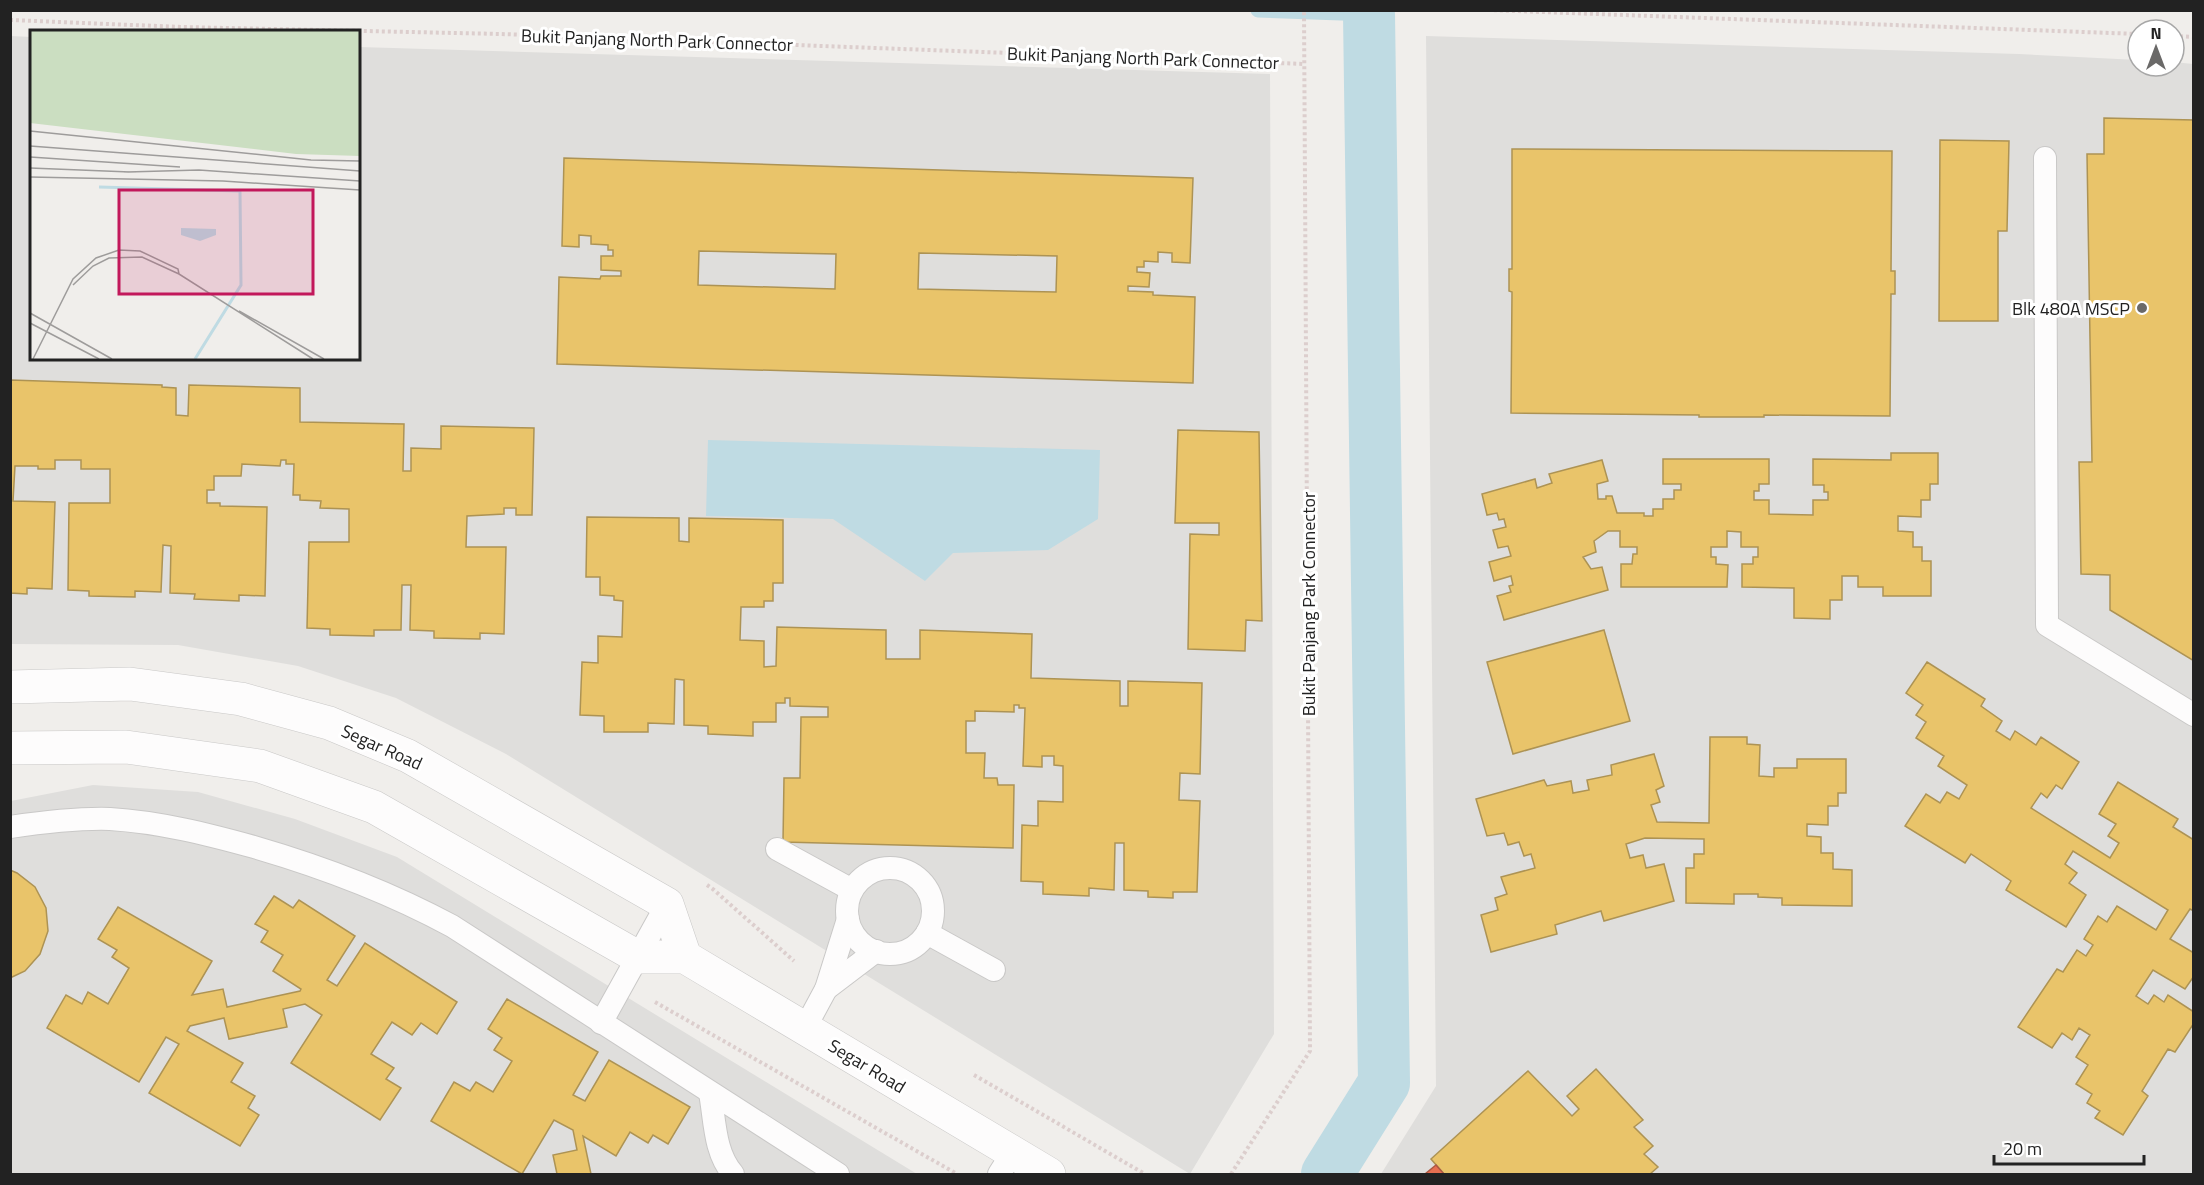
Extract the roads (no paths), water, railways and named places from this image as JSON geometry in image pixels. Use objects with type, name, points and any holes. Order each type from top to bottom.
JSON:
[{"type":"street","name":"Segar Road","points":[[10,687],[130,684],[241,699],[329,723],[408,756],[667,904]]},
{"type":"street","points":[[10,748],[126,747],[260,766],[374,807],[631,970],[685,957],[667,904]]},
{"type":"street","name":"Segar Road","points":[[685,957],[805,1028],[1006,1163],[1049,1174]]},
{"type":"lane","points":[[2045,159],[2047,625],[2193,715]]},
{"type":"lane","points":[[10,827],[71,819],[111,819],[164,826],[215,836],[296,859],[372,887],[452,926],[838,1174]]},
{"type":"lane","points":[[777,849],[852,890]]},
{"type":"lane","points":[[805,1028],[826,989],[848,919],[848,904],[852,890],[862,878],[886,868],[900,869],[923,882],[930,894],[933,907],[932,921],[927,933],[906,951],[891,954],[876,951],[863,944],[853,933],[848,919]]},
{"type":"lane","points":[[601,1023],[667,904]]},
{"type":"lane","points":[[927,933],[994,970]]},
{"type":"lane","points":[[826,989],[876,951]]},
{"type":"lane","points":[[710,1093],[720,1152],[727,1168],[733,1174]]},
{"type":"water","points":[[708,440],[1100,450],[1098,519],[1048,550],[953,553],[925,581],[833,519],[706,516]]},
{"type":"waterway","points":[[1258,10],[1369,14]]},
{"type":"waterway","points":[[1327,1174],[1384,1083],[1369,14]]},
{"type":"place","name":"Blk 480A MSCP","points":[[2142,308]]}]
